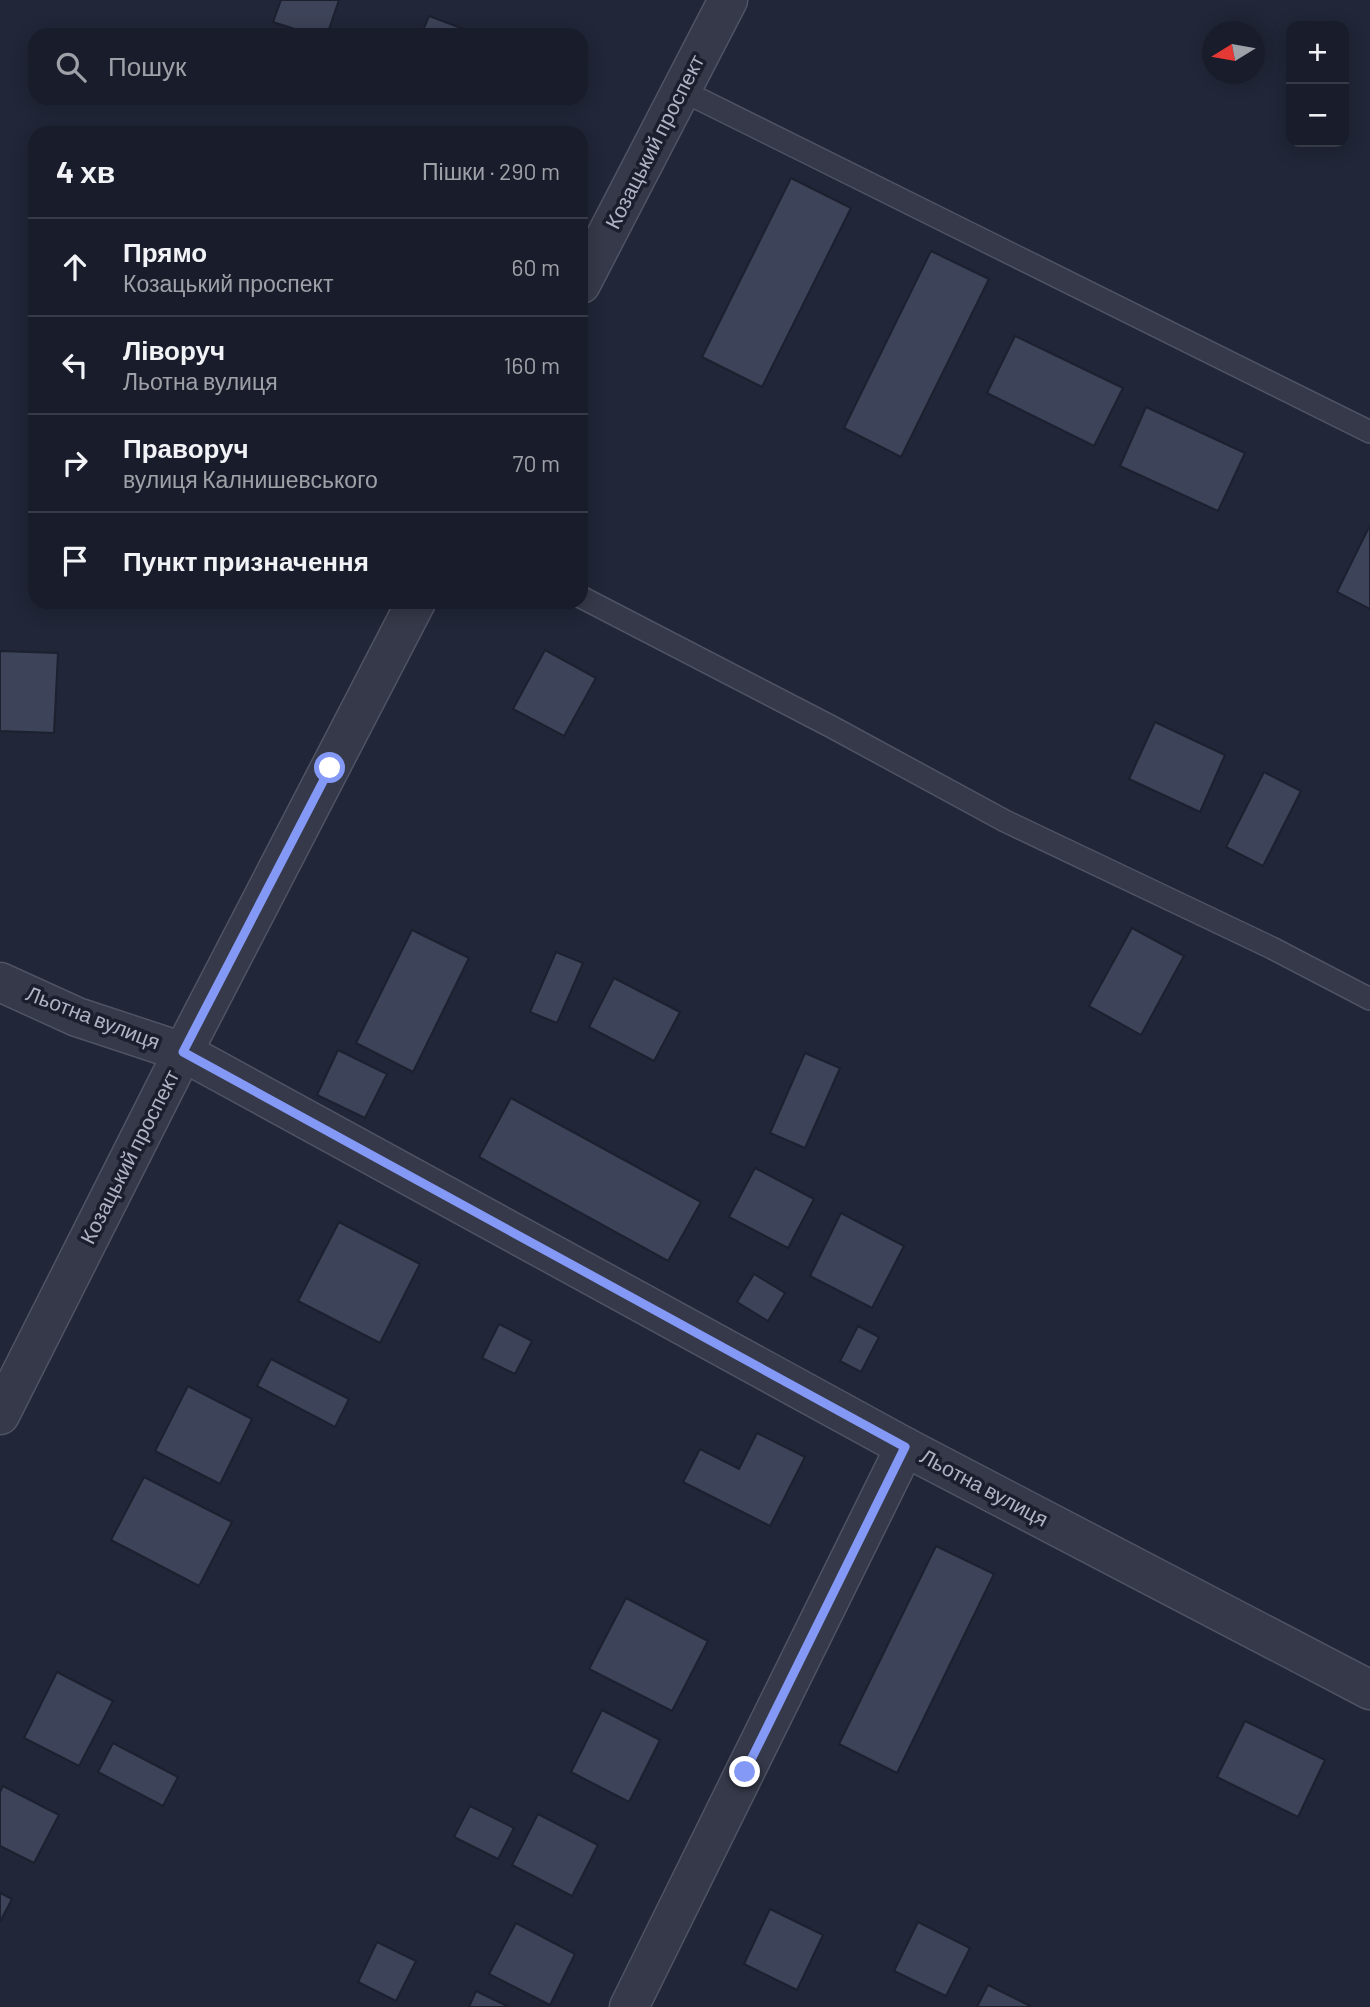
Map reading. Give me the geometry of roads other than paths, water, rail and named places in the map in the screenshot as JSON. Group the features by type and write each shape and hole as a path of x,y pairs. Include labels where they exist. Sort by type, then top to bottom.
{"street":[{"name":"Козацький проспект","path":"588,270 728,0"},
{"name":"Козацький проспект","path":"0,1415 183,1052 412,609"},
{"name":"Льотна вулиця","path":"0,982 77,1017 183,1052 905,1447 1370,1690"},
{"path":"639,2004 905,1447"}],"lane":[{"path":"681,90 1370,432"},
{"path":"588,601 832,727 1005,821 1272,948 1370,999"}]}
